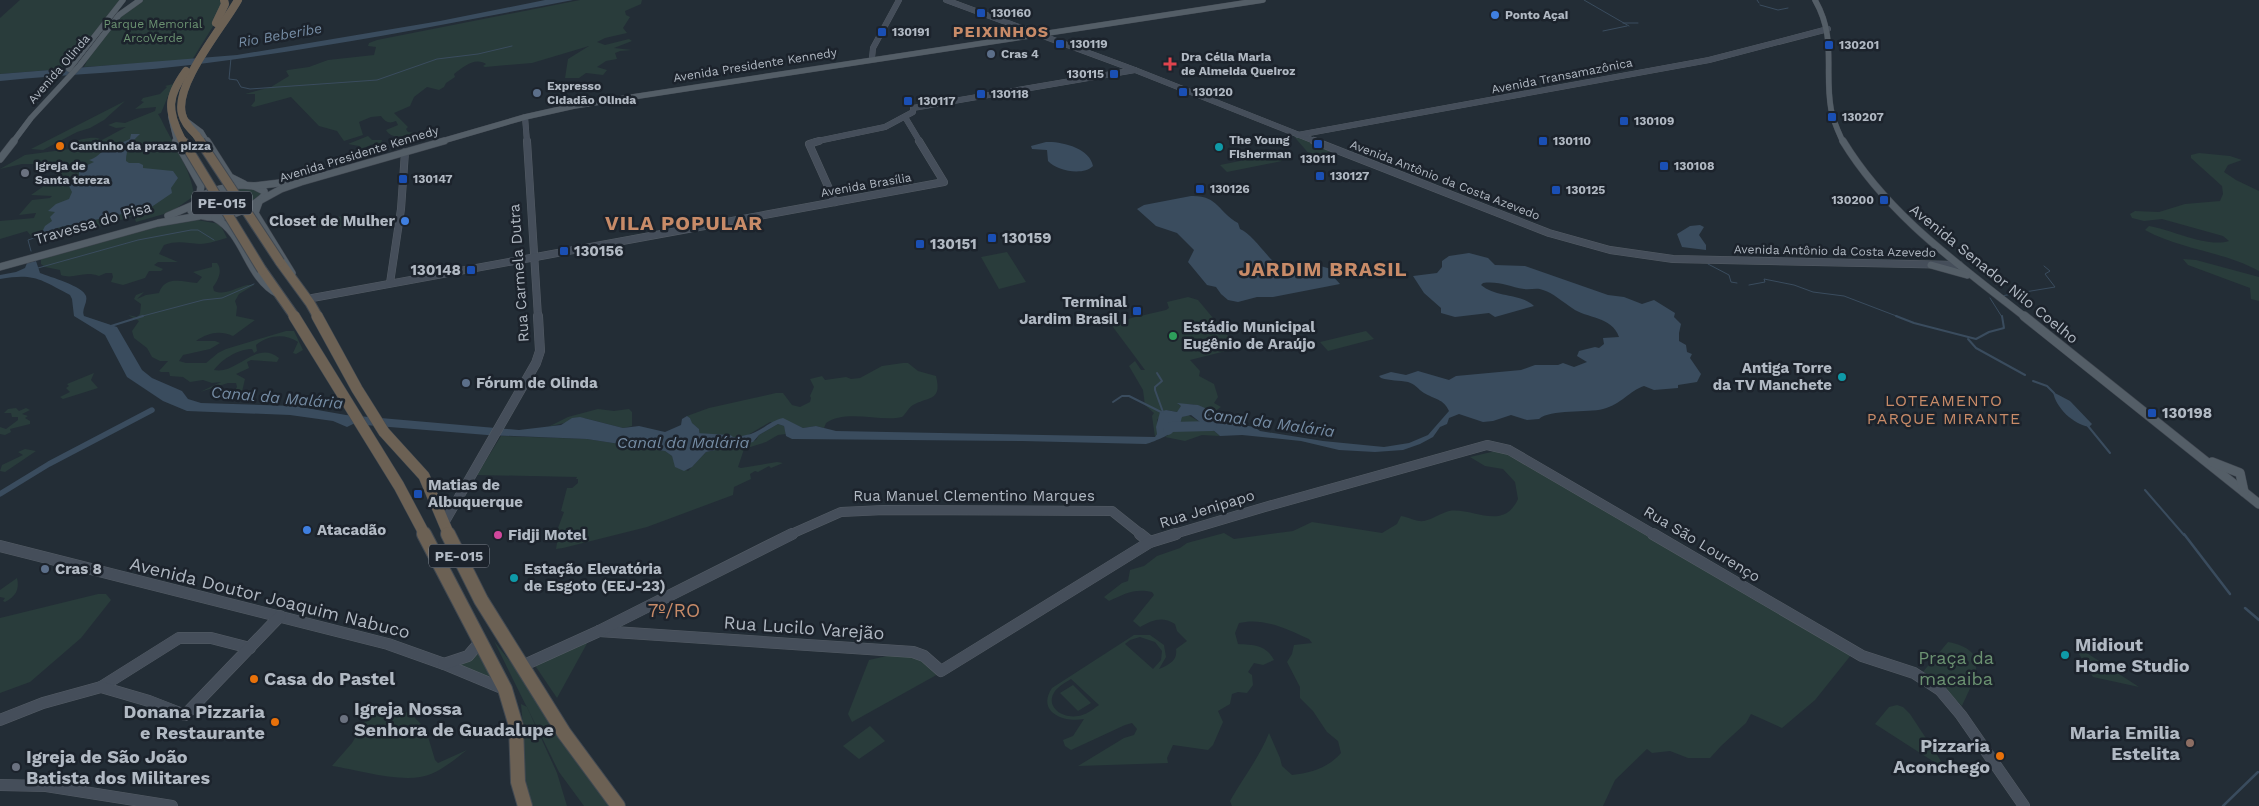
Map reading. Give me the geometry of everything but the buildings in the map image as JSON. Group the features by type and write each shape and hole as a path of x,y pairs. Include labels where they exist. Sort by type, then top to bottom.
{"highway":[{"path":"184,119 181,111 182,94 194,63 221,15 224,0"},
{"path":"171,117 174,91 238,0"},
{"name":"PE-015","path":"171,117 181,138 262,270 281,296 399,486 505,689 514,717 518,771 524,806"},
{"name":"PE-015","path":"184,119 307,299 372,415 384,432 424,476 481,600 564,733 618,806"}],"main road":[{"name":"Avenida Olinda","path":"0,159 43,103 66,77 72,66 123,0"},
{"name":"Avenida Olinda","path":"0,152 37,103 80,65 119,15 140,0"},
{"name":"Avenida Presidente Kennedy","path":"199,198 218,190 293,181 556,106 872,58 939,50 1249,0"},
{"name":"Avenida Presidente Kennedy","path":"1036,33 1263,0"},
{"name":"Avenida Senador Nilo Coelho","path":"1815,0 1821,9 1828,29 1831,107 1834,123 1840,136 1880,194 1905,221 1941,251 2204,459 2240,473 2244,492 2259,504"},
{"name":"Avenida Presidente Kennedy","path":"199,216 213,217 235,213 281,189 300,182 525,117 610,99 872,58"},
{"path":"171,117 170,125 174,136 192,172 202,186 199,198 191,206 192,213 199,216"},
{"path":"905,117 911,126"},
{"path":"184,119 201,132 230,177 264,191 265,195 255,213 291,270 294,280"},
{"name":"Travessa do Pisa","path":"0,261 32,256 157,220 191,206"},
{"path":"0,267 32,256 158,222 199,216"},
{"path":"213,217 227,224 258,277 269,289 281,296"},
{"path":"1931,265 1942,261 1941,251"},
{"path":"1931,265 1961,272 1984,285"},
{"name":"Avenida Doutor Joaquim Nabuco","path":"0,546 280,616"},
{"name":"Avenida Doutor Joaquim Nabuco","path":"444,664 505,689"}],"street":[{"path":"872,58 873,48 899,0"},
{"name":"Avenida Antônio da Costa Azevedo","path":"946,0 1135,70 1557,236 1615,251 1673,259 1959,265"},
{"name":"Avenida Transamazônica","path":"1298,135 1709,60 1828,29"},
{"path":"835,202 809,144 820,140 885,127 913,112 913,108 1135,70"},
{"name":"Rua Carmela Dutra","path":"444,522 533,369 540,351 525,117"},
{"name":"Avenida Brasília","path":"307,299 944,182 911,126"},
{"path":"390,283 401,209 406,152"},
{"name":"Rua Jenipapo","path":"941,671 1150,542 1265,507 1487,445 1510,450"},
{"name":"Rua São Lourenço","path":"1510,450 1862,656 1914,673 1934,685 1944,694 2024,806"},
{"name":"Rua Manuel Clementino Marques","path":"522,666 800,530 844,511 1112,511 1150,542"},
{"path":"100,687 149,701 185,715 280,616"},
{"name":"Avenida Doutor Joaquim Nabuco","path":"280,616 388,644 444,664"},
{"name":"Rua Lucilo Varejão","path":"599,630 913,652 924,656 941,671"},
{"path":"0,720 43,703 100,687 179,638 211,638 250,648"},
{"path":"444,664 468,656 480,642"},
{"path":"0,786 46,786 172,806"}],"green space":[{"path":"20,0 120,0 89,42 62,69 0,74 0,18"},
{"name":"Parque Memorial ArcoVerde","path":"141,0 225,0 220,15 192,60 84,67 91,53 121,14"},
{"path":"580,0 642,0 641,4 625,11 626,15 630,17 623,28 627,33 605,38 597,42 605,45 629,39 632,41 614,48 632,50 615,53 617,59 606,61 597,67 607,70 603,75 586,73 579,78 565,78 568,59 589,46 532,63 485,67 483,66 486,64 482,62 473,62 454,74 455,77 446,83 444,87 439,90 427,87 414,97 410,106 394,113 408,127 406,129 408,132 414,133 406,136 391,135 386,130 398,125 396,121 387,122 381,116 371,117 359,122 363,135 344,141 337,131 319,126 291,97 254,107 251,106 255,101 255,94 245,94 271,87 289,76 286,71 288,70 309,67 328,60 374,55 376,47 368,46 369,43 377,40"},
{"path":"173,84 161,113 158,114 186,167 194,196 171,212 136,222 134,216 81,232 32,237 27,231 0,239 0,221 34,218 36,213 19,215 32,200 50,198 52,196 31,195 51,181 68,162 48,169 53,164 22,164 0,169 25,155 70,149 73,145 71,142 83,139 95,138 102,140 126,127 116,128 108,125 116,122 125,123 155,111 156,107 135,109 144,102 141,101 143,98 160,94 167,87 165,86"},
{"path":"125,101 104,120 90,128 77,132 43,150 31,149"},
{"path":"1291,133 1334,151 1311,156"},
{"path":"368,136 372,140 382,140 381,144 385,148 376,148 373,144 362,149 359,146 348,144"},
{"path":"2199,153 2230,156 2242,160 2228,165 2224,172 2259,191 2259,271 2231,259 2159,237 2145,230 2149,226 2200,240 2220,243 2229,241 2223,236 2162,219 2144,221 2132,218 2130,214 2135,211 2159,212 2185,204 2220,201 2223,194 2222,186 2191,158 2191,155"},
{"path":"1274,154 1282,161 1227,172 1220,165"},
{"path":"234,188 252,188 261,193 260,197 239,209 223,214 207,213 200,210 199,206 202,202 215,194"},
{"path":"349,215 350,218 342,223 343,226 335,228 333,224 313,227 318,220"},
{"path":"192,219 220,224 227,238 203,244 178,242 164,245 159,254 178,262 158,262 154,265 163,269 161,271 149,271 145,278 123,285 111,282 112,273 99,276 88,274 66,276 61,275 60,270 45,267 41,264 41,259 162,223"},
{"path":"1007,252 1026,282 999,289 981,257"},
{"path":"2183,259 2196,260 2259,277 2259,301 2251,299 2250,288 2188,265"},
{"path":"212,263 217,263 220,269 218,279 213,287 214,291 225,292 254,285 239,294 235,301 237,307 236,316 255,320 233,336 218,333 200,338 196,341 215,341 220,343 210,349 183,355 179,361 206,363 226,349 286,331 294,331 303,350 296,354 293,353 298,342 288,337 277,336 266,339 256,345 257,351 254,353 252,349 247,349 226,359 214,370 231,368 254,355 262,353 271,353 279,358 277,362 251,360 247,362 249,368 236,374 245,379 241,396 236,398 232,395 237,387 236,383 228,383 200,392 221,382 212,383 203,380 190,382 183,377 170,376 169,372 159,371 168,361 160,361 152,357 147,348 134,338 132,331 139,321 128,315 137,317 140,314 141,304 134,299 136,295 144,292 137,299 159,293 166,284 175,281 197,283 202,277 193,272 212,267"},
{"name":"Estádio Municipal Eugênio de Araújo","path":"1188,297 1198,300 1238,348 1190,360 1200,371 1199,376 1214,384 1218,397 1214,403 1221,407 1212,413 1202,407 1178,404 1181,406 1181,409 1177,412 1166,410 1157,420 1157,434 1155,437 1152,416 1154,413 1145,405 1143,390 1129,366 1135,361 1141,370 1145,370 1110,323 1166,310 1169,308 1167,302"},
{"path":"1366,331 1374,339 1328,351 1320,342"},
{"path":"908,363 918,371 936,376 937,390 933,397 911,406 902,417 843,417 826,423 824,428 816,426 803,428 794,424 770,422 748,435 711,441 700,436 699,429 691,423 690,418 687,416 709,408 776,393 783,393 792,405 800,407 810,402 810,396 814,387 810,379 822,376 825,380 846,377 851,379 860,378 882,366"},
{"path":"94,373 91,380 98,388 63,399 60,397 70,392 66,388 69,386 67,384"},
{"path":"16,408 19,411 26,408 30,410 22,414 28,416 25,418 30,421 30,424 10,429 11,432 5,435 0,434 0,427 6,429 18,420 18,417 12,417 11,413 4,413 8,409"},
{"path":"598,409 614,411 629,409 632,412 632,426 623,428 584,418 548,427 568,417"},
{"path":"1188,415 1200,422 1198,427 1212,429 1220,436 1202,435 1185,441 1165,437 1181,424 1181,417"},
{"path":"778,424 784,426 786,434 778,435 766,442 744,449 738,467 777,462 783,463 771,468 769,466 750,474 751,479 734,487 733,495 647,527 563,548 556,549 558,537 555,536 564,512 561,511 567,488 572,488 578,483 577,477 477,475 501,436 587,439 665,451 672,456 675,464 688,471 706,452 756,440 759,435"},
{"path":"25,449 36,451 5,472 0,471 2,465 23,455 18,452"},
{"path":"1500,450 1517,457 1851,655 1815,700 1782,728 1751,714 1746,723 1710,758 1688,758 1670,751 1652,753 1647,749 1615,780 1603,806 1232,806 1230,801 1256,759 1269,733 1282,766 1292,775 1319,769 1341,753 1338,741 1327,732 1313,711 1300,698 1300,687 1287,662 1292,654 1294,645 1312,643 1309,639 1275,625 1257,622 1239,623 1235,633 1238,644 1264,649 1274,660 1263,665 1254,663 1248,672 1252,675 1253,685 1247,693 1238,692 1232,694 1230,704 1218,711 1223,722 1213,745 1208,750 1173,745 1167,758 1168,763 1078,766 1124,738 1134,735 1137,729 1132,723 1125,725 1071,750 1065,746 1063,740 1073,736 1084,719 1068,719 1054,714 1047,704 1052,688 1134,635 1150,635 1164,645 1166,657 1159,669 1174,660 1176,649 1187,641 1177,631 1175,624 1166,620 1149,622 1140,627 1133,621 1154,595 1152,592 1135,591 1109,601 1104,597 1122,583 1128,581 1130,570 1144,566 1157,556 1180,548 1187,543 1224,533 1234,539 1293,531 1312,522 1382,533 1397,524 1401,516 1421,521 1449,511 1496,516 1512,509 1518,499 1515,482 1503,469 1485,466 1470,457","holes":["1140,637 1155,642 1162,651 1161,660 1153,669 1125,644 1130,640","1071,679 1099,705 1078,716 1067,716 1057,711 1053,707 1052,697 1057,689"]},
{"path":"17,578 18,586 16,593 9,600 3,601 5,598 0,597 0,590"},
{"path":"98,594 106,594 111,600 81,638 30,682 0,693 0,618"},
{"path":"590,638 557,698 534,664"},
{"path":"494,641 529,686 614,806 584,806 559,772"},
{"name":"Praça da macaiba","path":"1948,642 1971,651 1975,658 1975,676 1962,706 1941,685 1922,673"},
{"path":"2073,644 2139,687 2093,677"},
{"path":"480,646 498,682 452,662"},
{"path":"913,650 940,673 852,722 848,714 869,660"},
{"path":"1073,685 1091,703 1078,711 1060,693"},
{"path":"521,704 527,707 557,773 567,806 531,806 523,775 524,737"},
{"path":"374,705 410,713 421,724 414,729 418,734 426,730 435,760 438,763 467,750 441,769 421,777 382,776 332,766 352,743"},
{"path":"1897,705 1903,707 1910,714 1945,767 1942,767 1875,724 1889,707"},
{"path":"870,726 885,741 859,759 843,746"}],"water":[{"name":"Rio Beberibe","path":"545,0 573,0 253,57 156,69 0,81 0,74 237,55 440,21"},
{"path":"131,134 140,134 130,146 126,161 129,163 139,163 143,165 143,168 173,171 178,178 171,188 172,193 150,208 57,228 40,236 45,226 52,221 50,217 55,212 48,211 56,204 69,199 72,192 69,186 79,178 79,169 94,162 89,160 103,151 130,139"},
{"path":"1046,142 1067,144 1081,150 1091,160 1093,166 1083,171 1070,171 1057,167 1048,161 1047,150 1032,149 1031,146"},
{"path":"1200,196 1212,201 1238,223 1240,229 1251,237 1285,272 1292,274 1317,265 1331,269 1331,274 1340,284 1273,297 1257,297 1238,302 1228,300 1216,287 1207,285 1188,262 1194,250 1177,233 1156,226 1137,209 1144,205"},
{"path":"1700,225 1704,227 1699,235 1706,245 1706,250 1682,247 1677,234 1690,226"},
{"path":"1469,253 1488,258 1495,265 1525,266 1608,295 1624,297 1642,304 1654,300 1675,313 1674,317 1681,324 1679,341 1686,345 1687,352 1692,354 1690,358 1701,374 1697,382 1678,385 1678,388 1654,390 1644,386 1610,407 1596,410 1560,412 1539,419 1527,420 1511,415 1483,422 1459,414 1449,418 1447,424 1440,427 1433,437 1403,450 1375,452 1339,450 1301,441 1242,435 1220,436 1212,429 1197,428 1200,422 1191,415 1182,417 1178,428 1170,434 1146,444 792,439 786,436 784,426 778,424 759,435 753,442 706,452 692,467 684,471 675,467 672,456 665,451 587,439 487,435 353,424 347,427 333,421 290,415 187,411 163,401 127,377 105,335 74,316 70,295 44,281 29,277 0,279 0,275 16,272 25,268 27,263 36,261 40,273 73,285 84,292 86,299 83,311 84,316 117,327 142,370 152,378 182,391 188,399 201,403 295,406 346,415 519,430 561,425 572,418 580,417 623,428 639,426 665,432 681,425 682,419 687,416 699,429 700,437 711,441 751,434 783,418 803,428 816,426 836,431 1155,437 1160,412 1166,410 1177,412 1181,406 1177,403 1198,405 1205,408 1210,416 1220,421 1254,427 1260,431 1323,441 1384,447 1409,443 1428,435 1449,411 1442,402 1424,393 1415,385 1405,381 1384,379 1379,376 1391,372 1406,375 1418,371 1449,380 1456,376 1521,370 1535,365 1558,365 1563,363 1574,367 1587,362 1577,356 1579,351 1595,347 1599,348 1604,344 1603,338 1619,337 1616,330 1605,321 1578,312 1547,291 1524,289 1499,283 1483,283 1481,285 1494,292 1522,299 1534,306 1495,317 1489,313 1455,317 1441,313 1441,308 1424,293 1413,276 1437,273 1442,267 1442,261 1449,256"},
{"path":"2053,392 2070,401 2092,424 2089,427 2071,419 2061,409"}],"waterway":[{"path":"1584,0 1624,23"},
{"path":"1760,5 1778,10 1788,8"},
{"path":"1624,23 1638,23"},
{"path":"1624,23 1629,26"},
{"path":"1603,31 1627,26"},
{"path":"231,58 229,79 237,80 241,87 250,89 377,80 437,59 478,54 512,46"},
{"path":"38,268 138,240 191,230 198,230 214,240"},
{"path":"31,251 28,240 40,236"},
{"path":"1708,264 1729,275 1731,282 1737,283"},
{"path":"2001,296 2055,287 2045,274 2050,271 2044,266"},
{"path":"1749,285 1765,282 1764,279 1794,285 1813,292 1844,296 1899,317"},
{"path":"139,317 203,300 222,298 254,284"},
{"path":"1990,298 2002,317"},
{"path":"111,326 143,316"},
{"path":"1896,316 1914,323 1976,339 1989,332 2004,328 2002,316"},
{"path":"1968,339 1976,348 2025,375"},
{"path":"1157,373 1162,381 1155,387 1155,390 1163,412"},
{"path":"2033,381 2047,386 2054,393"},
{"path":"1113,402 1122,396 1129,396 1161,412"},
{"path":"0,494 49,464 152,410"},
{"name":"Canal da Malária","path":"1168,430 1171,427 1212,426"},
{"path":"2088,426 2110,453"},
{"name":"Canal da Malária","path":"696,438 729,440"},
{"path":"2145,490 2184,535"},
{"path":"2184,534 2230,594"},
{"path":"2245,608 2259,620"},
{"path":"2223,806 2258,772"}],"place":[{"name":"130160","path":"981,13"},
{"name":"Ponto Açai","path":"1495,15"},
{"name":"130191","path":"882,32"},
{"name":"130119","path":"1060,44"},
{"name":"130201","path":"1829,45"},
{"name":"Cras 4","path":"991,54"},
{"name":"Dra Célia Maria de Almeida Queiroz","path":"1170,64"},
{"name":"130115","path":"1114,74"},
{"name":"130120","path":"1183,92"},
{"name":"Expresso Cidadão Olinda","path":"537,93"},
{"name":"130118","path":"981,94"},
{"name":"130117","path":"908,101"},
{"name":"130207","path":"1832,117"},
{"name":"130109","path":"1624,121"},
{"name":"130110","path":"1543,141"},
{"name":"130111","path":"1318,144"},
{"name":"Cantinho da praza pizza","path":"60,146"},
{"name":"The Young Fisherman","path":"1219,147"},
{"name":"130108","path":"1664,166"},
{"name":"Igreja de Santa tereza","path":"25,173"},
{"name":"130127","path":"1320,176"},
{"name":"130147","path":"403,179"},
{"name":"130126","path":"1200,189"},
{"name":"130125","path":"1556,190"},
{"name":"130200","path":"1884,200"},
{"name":"Closet de Mulher","path":"405,221"},
{"name":"130159","path":"992,238"},
{"name":"130151","path":"920,244"},
{"name":"130156","path":"564,251"},
{"name":"130148","path":"471,270"},
{"name":"Terminal Jardim Brasil I","path":"1137,311"},
{"name":"Estádio Municipal Eugênio de Araújo","path":"1173,336"},
{"name":"Antiga Torre da TV Manchete","path":"1842,377"},
{"name":"Fórum de Olinda","path":"466,383"},
{"name":"130198","path":"2152,413"},
{"name":"Matias de Albuquerque","path":"418,494"},
{"name":"Atacadão","path":"307,530"},
{"name":"Fidji Motel","path":"498,535"},
{"name":"Cras 8","path":"45,569"},
{"name":"Estação Elevatória de Esgoto (EEJ-23)","path":"514,578"},
{"name":"Midiout Home Studio","path":"2065,655"},
{"name":"Casa do Pastel","path":"254,679"},
{"name":"Igreja Nossa Senhora de Guadalupe","path":"344,719"},
{"name":"Donana Pizzaria e Restaurante","path":"275,722"},
{"name":"Maria Emilia Estelita","path":"2190,743"},
{"name":"Pizzaria Aconchego","path":"2000,756"},
{"name":"Igreja de São João Batista dos Militares","path":"16,767"}],"district":[{"name":"PEIXINHOS","path":"1001,31"},
{"name":"VILA POPULAR","path":"684,223"},
{"name":"JARDIM BRASIL","path":"1323,269"},
{"name":"LOTEAMENTO PARQUE MIRANTE","path":"1944,409"},
{"name":"7º/RO","path":"674,610"}]}
